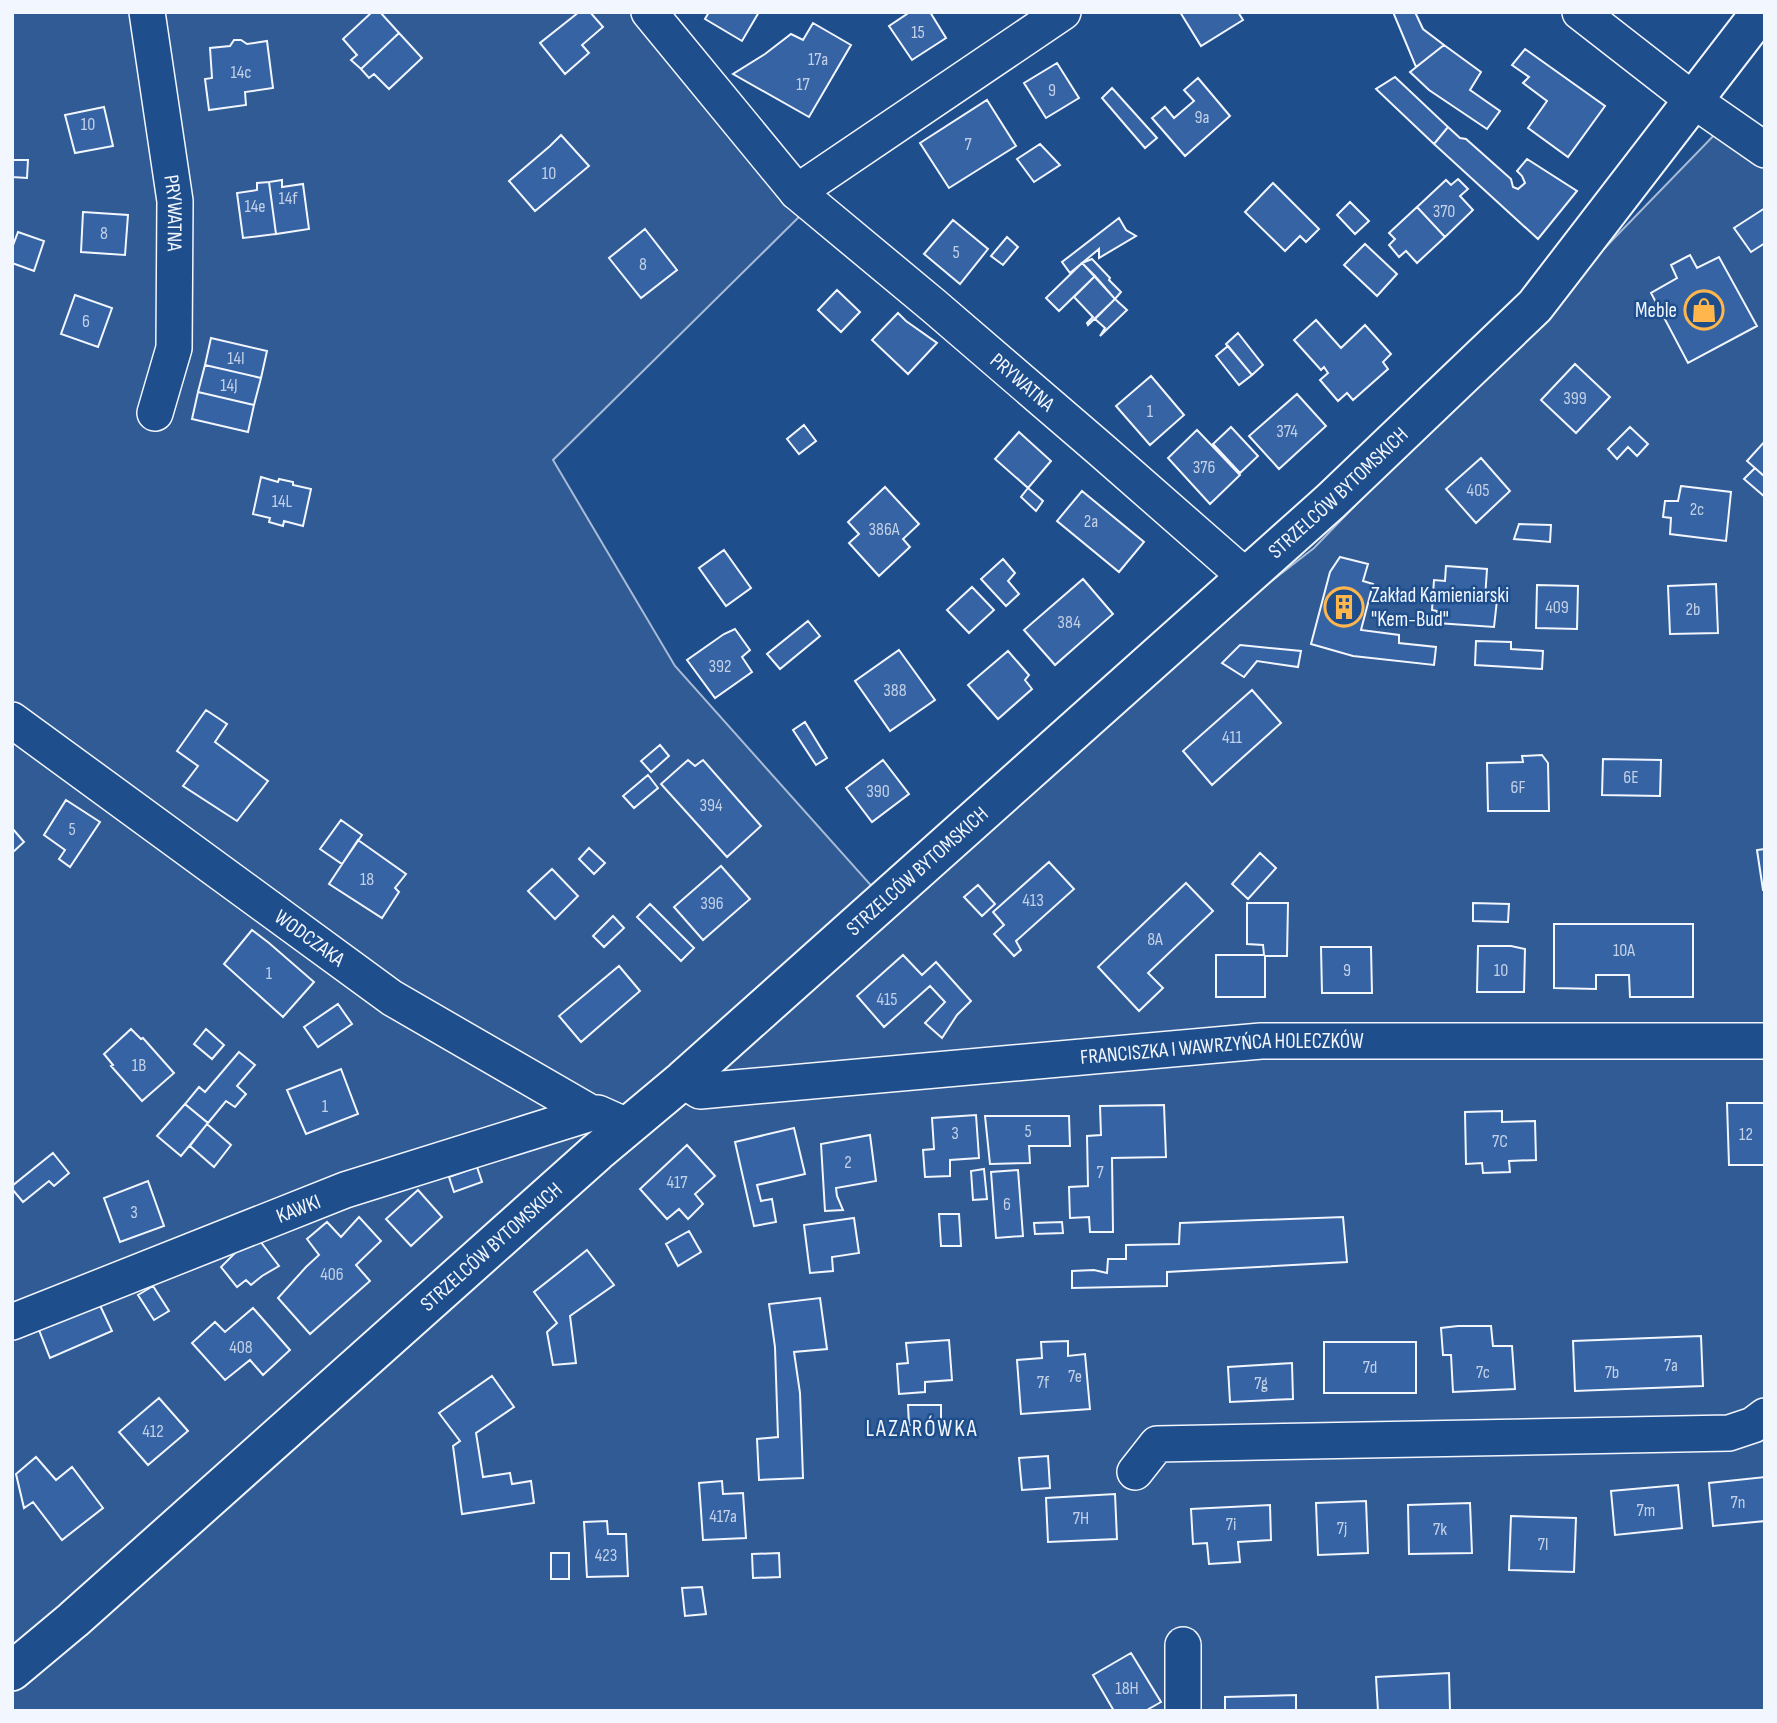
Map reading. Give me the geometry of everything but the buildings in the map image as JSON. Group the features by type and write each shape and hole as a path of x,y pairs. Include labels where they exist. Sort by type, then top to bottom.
{"highway":[{"name":"STRZELCÓW BYTOMSKICH","path":"12,1671 74,1620 627,1126 683,1080 1331,501 1535,306 1761,12"}],"street":[{"name":"PRYWATNA","path":"147,12 175,201 174,348 155,413"},
{"name":"PRYWATNA","path":"649,12 797,192 1099,447 1245,576"},
{"path":"797,192 1063,12"},
{"path":"1580,12 1693,100 1765,150"},
{"name":"WODCZAKA","path":"12,720 392,998 591,1113 598,1113 627,1126"},
{"name":"FRANCISZKA I WAWRZYŃCA HOLECZKÓW","path":"683,1080 700,1091 1261,1041 1765,1041"},
{"name":"KAWKI","path":"12,1322 345,1190 591,1113"},
{"path":"1135,1472 1157,1444 1729,1433 1752,1425 1765,1416"},
{"path":"1182,1645 1183,1711"}],"shaded area":[{"path":"12,12 643,12 805,211 553,460 675,666 875,890 1314,548 1721,128 1765,155 1765,1711 12,1711"}],"place":[{"name":"Meble","path":"1704,310"},
{"name":"Zakład Kamieniarski \"Kem-Bud\"","path":"1344,607"}],"district":[{"name":"LAZARÓWKA","path":"922,1429"}]}
